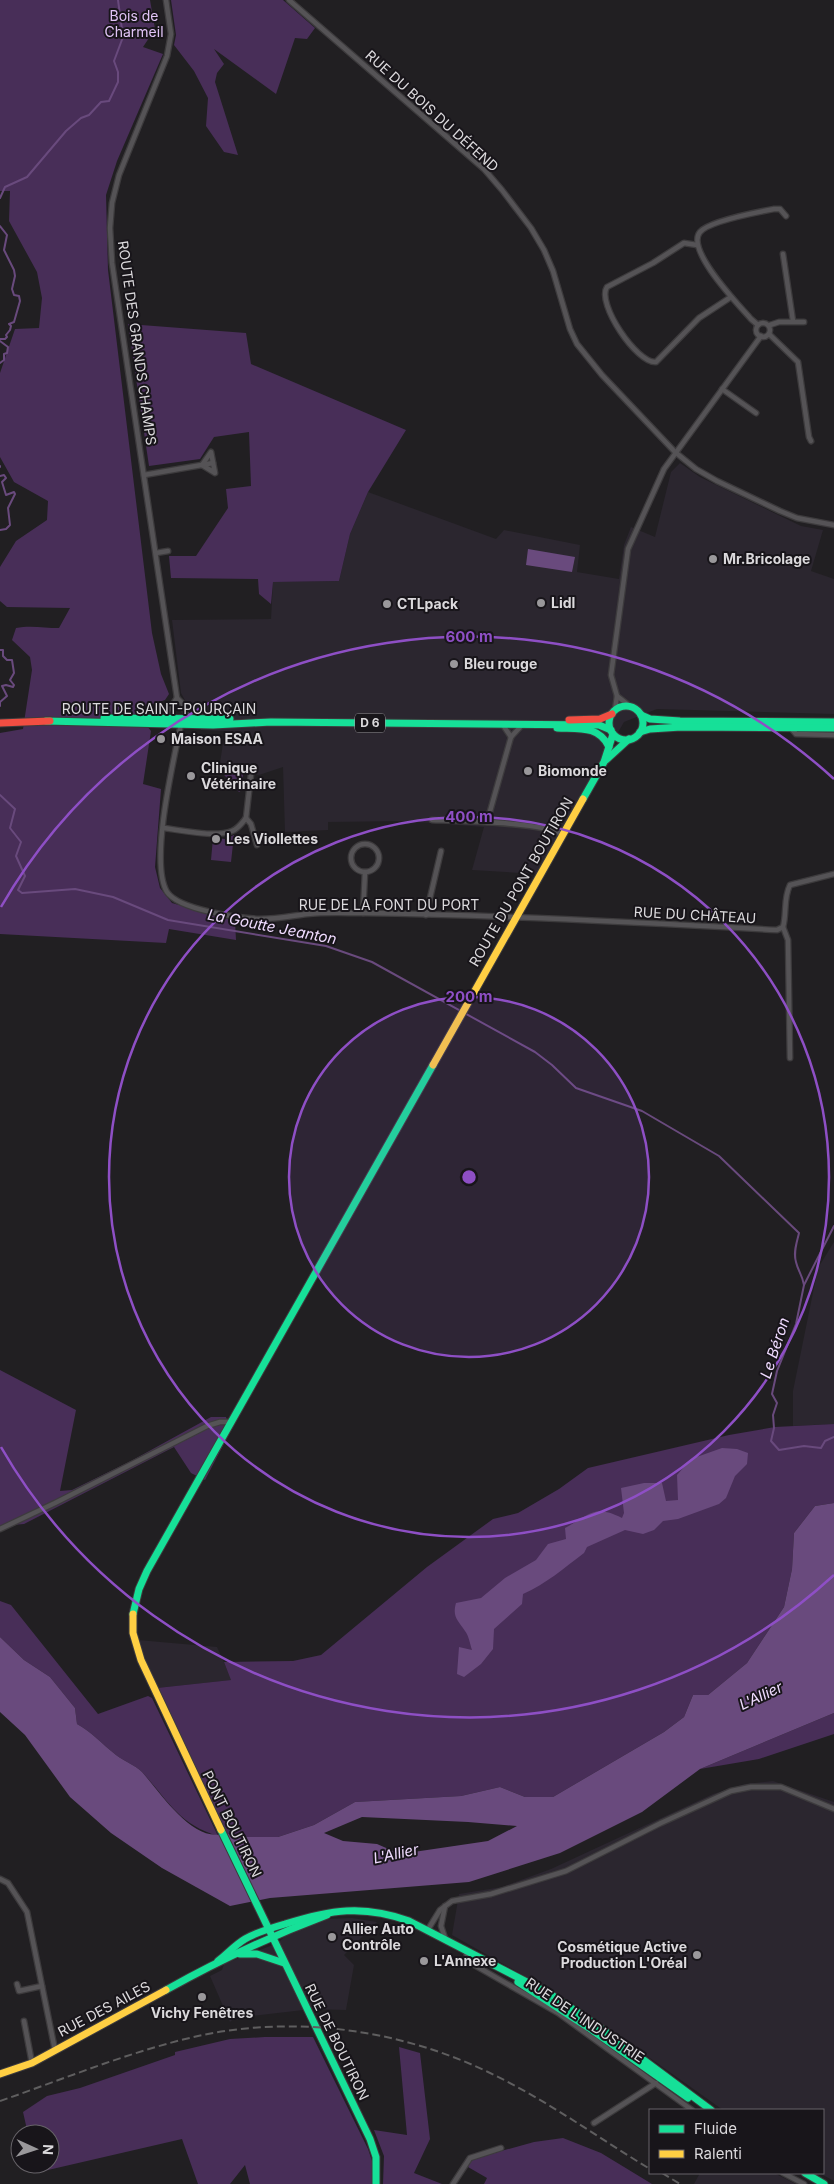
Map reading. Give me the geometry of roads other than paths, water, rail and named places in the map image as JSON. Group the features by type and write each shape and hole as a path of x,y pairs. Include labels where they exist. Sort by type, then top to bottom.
{"main road":[{"path":"834,722 790,725 650,728 629,739 621,738 612,732 609,722 613,712 622,706 631,707 650,719 790,725 834,728"},
{"name":"ROUTE DE SAINT-POURÇAIN","path":"468,724 600,719 613,712"},
{"path":"640,732 642,724 641,715"},
{"name":"ROUTE DE SAINT-POURÇAIN","path":"0,723 119,718 181,724 272,722 536,726 599,725 612,732"},
{"name":"ROUTE DE SAINT-POURÇAIN","path":"165,721 187,718 272,722"},
{"path":"536,726 598,730 604,734 610,747"},
{"name":"ROUTE DU PONT BOUTIRON","path":"230,1422 604,762 610,747 612,732"},
{"name":"ROUTE DU PONT BOUTIRON","path":"604,762 629,739"},
{"name":"PONT BOUTIRON","path":"230,1422 147,1571 134,1600 131,1626 135,1647 180,1746 262,1914"},
{"name":"RUE DE L'INDUSTRIE","path":"267,1928 316,1913 370,1909 388,1913 550,1994 592,2022 710,2109"},
{"name":"RUE DE L'INDUSTRIE","path":"271,1936 347,1910"},
{"name":"RUE DE BOUTIRON","path":"262,1914 284,1964 370,2139 376,2157 376,2184"},
{"name":"RUE DES AILES","path":"218,1962 244,1940 267,1928"},
{"name":"RUE DES AILES","path":"0,2074 32,2063 218,1962 271,1936"},
{"path":"232,1955 250,1953 262,1955 284,1964"},
{"name":"RUE DE L'INDUSTRIE","path":"501,1970 589,2028 705,2109"},
{"path":"807,2174 824,2184"}],"street":[{"name":"ROUTE DES GRANDS CHAMPS","path":"166,0 171,34 167,56 119,176 112,203 110,228 112,264 177,698 183,704 187,718"},
{"name":"RUE DU BOIS DU DÉFEND","path":"289,0 454,142 484,169 502,190 531,228 544,250 553,271 570,329 577,344 602,375 675,452 696,468 718,481 780,511 797,518 834,525"},
{"path":"758,325 731,297 708,268 697,245 699,233 704,229 727,220 774,209 780,209 786,216"},
{"path":"697,245 684,243 653,263 607,287 604,295 606,304 624,336 646,360 656,362 699,318 731,297"},
{"path":"782,254 793,321"},
{"path":"761,336 756,331 758,325 764,322 770,326"},
{"path":"770,326 779,322 804,322"},
{"path":"769,334 770,326"},
{"path":"613,712 617,696 611,676 628,549 664,469 675,452 761,336 769,334"},
{"path":"769,334 798,362 811,441"},
{"path":"722,388 756,414"},
{"path":"211,452 215,473 202,465 211,452"},
{"path":"144,475 213,463"},
{"path":"156,553 168,551"},
{"path":"617,696 631,707"},
{"path":"165,721 168,711 177,698"},
{"path":"181,724 187,718"},
{"name":"RUE DE LA FONT DU PORT","path":"181,724 165,801 161,860 164,882 168,892 179,902 234,916 260,919 308,914 362,913 516,918"},
{"path":"504,725 511,737"},
{"path":"488,822 511,737 522,725"},
{"path":"790,725 796,734 834,735"},
{"path":"163,828 219,834 233,831 246,818 251,774"},
{"path":"246,818 257,845"},
{"path":"432,820 533,826 557,830 563,835"},
{"path":"364,844 370,845 379,854 376,867 365,872 356,868 352,863 351,856 354,850 364,844"},
{"path":"426,915 441,851"},
{"path":"362,913 365,872"},
{"path":"790,1058 788,940 783,927 786,920 784,896 790,886 834,874"},
{"name":"RUE DU CHÂTEAU","path":"516,918 777,930 783,927"},
{"path":"0,1529 64,1499 207,1426 230,1422"},
{"path":"427,1931 440,1910 452,1901 492,1894 566,1871 661,1823 732,1791 751,1787 781,1787 834,1809"},
{"path":"0,1879 8,1883 27,1912 55,2050"},
{"path":"445,1906 440,1926 446,1941"},
{"name":"RUE DE L'INDUSTRIE","path":"466,1952 469,1962 558,2013 691,2109"},
{"path":"17,1984 19,1991 42,1986"},
{"path":"24,2021 32,2063"},
{"path":"594,2123 656,2083"},
{"path":"454,2184 470,2158 501,2148"},
{"path":"785,2174 804,2184"}],"water":[{"path":"528,549 575,557 572,572 526,565"},
{"path":"722,1448 737,1449 748,1453 747,1464 735,1476 726,1498 719,1504 678,1519 663,1521 654,1530 643,1534 625,1530 587,1547 584,1553 555,1575 523,1594 522,1604 494,1629 493,1649 481,1664 464,1677 457,1674 459,1647 472,1650 468,1635 455,1615 456,1603 481,1598 505,1578 536,1560 548,1544 566,1539 565,1528 587,1515 599,1511 622,1518 624,1513 621,1488 644,1483 662,1483 666,1501 678,1500 677,1475 691,1459"},
{"name":"L'Allier","path":"834,1503 834,1713 700,1769 642,1812 560,1853 469,1882 270,1898 230,1906 162,1868 111,1833 70,1797 25,1735 0,1712 0,1637 24,1660 50,1677 75,1708 77,1724 92,1734 116,1755 142,1772 168,1803 190,1824 201,1831 213,1835 225,1833 239,1837 278,1837 314,1825 355,1802 461,1796 500,1787 525,1797 553,1797 664,1732 684,1717 693,1695 708,1695 747,1663 784,1607 792,1569 794,1533 815,1506","holes":["362,1817 517,1826 488,1841 400,1854 377,1844 343,1841 324,1833"]}],"waterway":[{"name":"La Goutte Jeanton","path":"0,198 5,187 27,177 66,131 81,118 89,115 101,102 109,101 118,82 118,72 114,61 123,37 118,0"},
{"name":"La Goutte Jeanton","path":"0,226 7,235 4,250 14,270 15,276 12,289 14,295 19,296 20,301 14,322 9,324 11,326 6,335 7,337 0,339"},
{"name":"La Goutte Jeanton","path":"0,341 8,347 7,353 4,354 4,360 0,363"},
{"name":"La Goutte Jeanton","path":"0,476 4,475 6,478 2,482 6,495 14,492 15,494 8,508 10,525 6,529 0,530"},
{"name":"La Goutte Jeanton","path":"0,650 3,650 3,656 7,660 12,660 14,673 10,680 14,685 13,687 2,686 7,696 0,702 0,706"},
{"name":"La Goutte Jeanton","path":"0,795 15,809 10,828 21,842 16,856 25,876 18,890 22,893 75,889 113,897 168,920 326,946 372,962 535,1052 576,1088 642,1111 719,1156 799,1233 795,1258 804,1285"},
{"name":"Le Béron","path":"834,1226 804,1285 796,1324 777,1371 772,1394 777,1403 773,1415 774,1428 771,1441 779,1450 804,1446 821,1448 825,1441 834,1437"}],"railway":[{"path":"0,2101 123,2057 198,2036 272,2027 346,2030 418,2045 454,2057 488,2072 550,2106 649,2168"},
{"path":"664,2174 680,2184"}],"place":[{"name":"Mr.Bricolage","path":"713,559"},
{"name":"Lidl","path":"541,603"},
{"name":"CTLpack","path":"387,604"},
{"name":"Bleu rouge","path":"454,664"},
{"name":"Maison ESAA","path":"161,739"},
{"name":"Biomonde","path":"528,771"},
{"name":"Clinique Vétérinaire","path":"191,776"},
{"name":"Les Viollettes","path":"216,839"},
{"name":"Allier Auto Contrôle","path":"332,1937"},
{"name":"Cosmétique Active Production L'Oréal","path":"697,1955"},
{"name":"L'Annexe","path":"424,1961"},
{"name":"Vichy Fenêtres","path":"202,1997"}],"park label":[{"name":"Bois de Charmeil","path":"134,24"}]}
